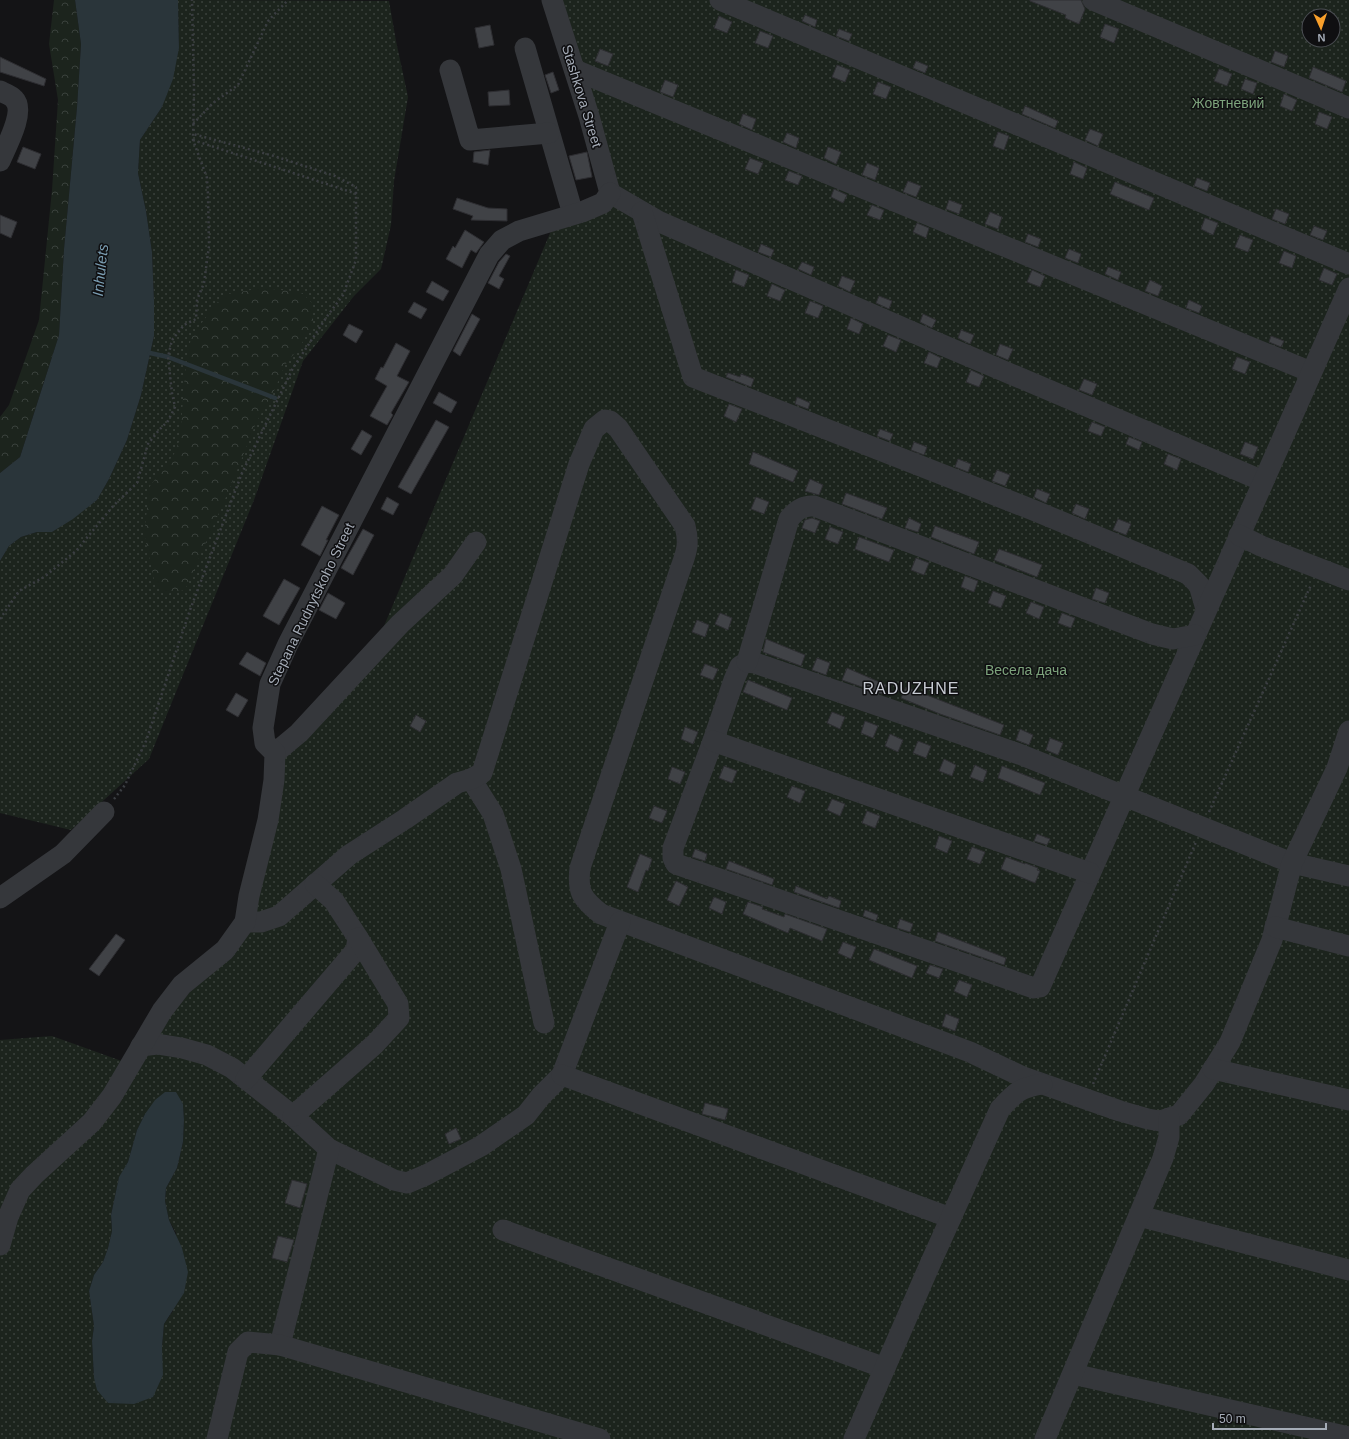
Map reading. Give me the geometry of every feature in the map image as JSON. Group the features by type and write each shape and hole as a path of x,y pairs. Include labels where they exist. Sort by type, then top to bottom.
{"street":[{"name":"Stashkova Street","path":"552,0 575,70 610,193"},
{"path":"720,0 1076,151 1349,264"},
{"path":"1094,0 1349,108"},
{"path":"525,48 572,214"},
{"path":"450,70 470,140 549,133"},
{"path":"575,70 1312,372"},
{"path":"0,91 14,99 18,107 18,115 0,161"},
{"path":"610,193 660,222 919,335 1263,481"},
{"name":"Stepana Rudnytskoho Street","path":"275,753 265,743 263,728 270,684 288,644 489,255 502,240 519,231 603,203 610,193"},
{"path":"642,212 693,377 1033,510 1188,574 1199,585 1206,609"},
{"path":"1349,288 1123,796 1040,987 1034,988 676,864 673,858 673,848 740,666 747,662 1019,754 1123,796 1292,862 1349,876"},
{"path":"245,922 261,922 278,916 349,855 457,783 471,779 482,773 579,464 594,429 605,420 610,421 618,428 676,513 684,526 688,538 687,550 580,868 578,882 582,895 590,905 601,914 620,922 970,1052 1023,1077 1120,1111 1160,1121 1179,1115 1204,1084 1230,1042 1272,940 1292,862 1337,768 1349,731"},
{"path":"747,662 789,519 796,510 810,505 1152,634 1173,639 1195,635"},
{"path":"1239,535 1261,546 1349,580"},
{"path":"0,1245 8,1217 20,1190 34,1175 92,1122 112,1096 162,1011 182,985 225,950 245,922 249,896 268,820 274,780 275,753 299,734 400,624 453,575 476,542"},
{"path":"713,741 1090,873"},
{"path":"471,779 493,814 511,869 544,1023"},
{"path":"0,898 63,854 104,812"},
{"path":"293,1116 376,1044 399,1018 398,1004 358,938 334,901 315,884"},
{"path":"141,1046 157,1044 182,1048 207,1055 232,1068 293,1116 329,1149 394,1180 406,1183 426,1175 488,1142 526,1115 541,1096 562,1075 620,922"},
{"path":"1275,927 1349,946"},
{"path":"246,1079 350,958 356,950 358,938"},
{"path":"1213,1069 1349,1100"},
{"path":"562,1075 951,1218"},
{"path":"854,1439 1000,1109 1016,1092 1026,1087 1042,1084"},
{"path":"1045,1439 1163,1158 1169,1137 1169,1118"},
{"path":"280,1345 329,1149"},
{"path":"1139,1216 1349,1270"},
{"path":"503,1230 885,1368"},
{"path":"217,1439 238,1352 248,1342 280,1345 600,1439"},
{"path":"1073,1374 1349,1437"}],"path":[{"path":"0,619 19,591 44,577 76,551 114,505 137,484 148,444 168,421 175,407 168,356 172,340 184,325 196,319 197,300 204,284 209,246 207,178 193,140 194,91 192,0"},
{"path":"193,125 212,103 238,85 268,21 288,0"},
{"path":"104,812 125,785 146,741 190,610 242,473 293,368 343,295 356,260 356,187 335,176 274,156 193,134"},
{"path":"193,140 357,194"}],"green space":[{"path":"54,0 75,0 81,44 77,107 64,249 59,335 20,457 0,473 0,417 9,405 39,320 52,190 58,100 49,44"},
{"path":"178,0 389,1 408,97 394,181 391,225 381,269 354,296 303,361 254,500 149,759 71,830 0,813 0,561 9,546 21,537 37,532 52,532 97,500 109,479 127,440 141,395 154,336 152,252 146,211 138,173 140,140 162,107 179,48"},
{"path":"552,0 1349,0 1349,1439 0,1439 0,1040 52,1036 130,1064 238,934 275,753 373,652 556,219 603,203","holes":["183,1104 183,1142 177,1168 166,1188 165,1201 169,1220 176,1233 173,1311 164,1324 162,1347 94,1378 92,1341 94,1326 89,1291 94,1275 103,1262 108,1248 112,1231 111,1215 119,1178 128,1162 137,1130 145,1114"]},
{"path":"262,288 301,292 313,304 313,323 301,345 285,365 275,389 256,423 230,488 185,590 166,594 155,584 144,533 150,486 174,454 180,439 185,373 191,337 223,295"}],"water":[{"name":"Inhulets","path":"75,0 178,0 179,48 173,79 162,107 140,140 138,173 146,211 152,252 154,336 141,395 127,440 109,479 97,500 73,519 52,532 37,532 21,537 9,546 0,561 0,473 20,457 59,335 64,249 77,107 81,44"},
{"path":"165,1092 176,1092 183,1104 183,1142 177,1168 166,1188 165,1201 169,1220 182,1248 188,1272 184,1293 164,1324 162,1347 163,1375 153,1397 134,1404 108,1403 97,1390 94,1378 92,1341 94,1326 89,1291 94,1275 103,1262 108,1248 112,1231 111,1215 119,1177 128,1162 137,1130 145,1114 155,1100"}],"building":[{"path":"1030,0 1081,0 1085,9 1079,24 1065,18 1066,15"},
{"path":"805,15 817,20 815,27 802,21"},
{"path":"719,16 732,22 727,33 714,28"},
{"path":"1105,24 1119,29 1114,43 1100,37"},
{"path":"490,25 494,45 479,48 475,28"},
{"path":"839,29 852,34 849,41 836,36"},
{"path":"760,31 773,36 768,48 755,43"},
{"path":"600,49 613,54 608,66 595,61"},
{"path":"1275,51 1288,56 1284,67 1271,62"},
{"path":"0,57 46,79 44,86 0,72"},
{"path":"916,61 928,66 925,73 913,68"},
{"path":"837,65 850,70 845,82 832,77"},
{"path":"1313,67 1346,81 1342,92 1309,78"},
{"path":"1219,69 1232,74 1227,86 1214,81"},
{"path":"553,72 559,90 551,93 545,75"},
{"path":"1245,79 1257,83 1253,94 1241,89"},
{"path":"665,80 678,85 673,97 660,92"},
{"path":"878,82 891,87 886,99 873,94"},
{"path":"509,90 510,105 489,106 488,92"},
{"path":"1284,94 1297,100 1292,111 1280,106"},
{"path":"1025,106 1058,121 1055,128 1022,114"},
{"path":"1319,112 1332,117 1327,129 1315,124"},
{"path":"743,114 756,119 752,130 739,124"},
{"path":"1090,129 1103,134 1098,146 1085,140"},
{"path":"998,132 1009,136 1004,150 993,146"},
{"path":"787,133 799,138 796,148 783,142"},
{"path":"23,147 41,154 35,169 17,162"},
{"path":"828,147 841,152 836,164 824,158"},
{"path":"490,150 488,165 473,162 474,152"},
{"path":"587,152 592,177 576,180 569,156"},
{"path":"750,158 763,163 758,174 745,169"},
{"path":"1074,162 1087,168 1083,179 1070,174"},
{"path":"867,163 879,168 875,180 862,175"},
{"path":"789,171 802,176 798,185 785,180"},
{"path":"1197,178 1210,183 1207,191 1194,186"},
{"path":"908,181 921,186 916,197 903,192"},
{"path":"1115,182 1154,198 1149,210 1110,194"},
{"path":"834,189 847,195 843,203 831,197"},
{"path":"457,198 488,208 507,209 507,221 471,220 473,216 453,209"},
{"path":"949,200 962,205 959,214 946,209"},
{"path":"872,205 884,210 880,220 867,215"},
{"path":"1276,209 1289,214 1285,224 1272,219"},
{"path":"990,212 1002,217 998,229 985,224"},
{"path":"0,215 17,222 11,238 0,233"},
{"path":"1205,218 1218,223 1213,235 1201,229"},
{"path":"917,223 929,228 926,238 913,232"},
{"path":"1314,226 1327,231 1323,240 1310,235"},
{"path":"465,230 484,242 476,253 471,250 462,268 446,259 453,246 455,248"},
{"path":"1028,234 1041,239 1038,247 1025,242"},
{"path":"1240,235 1253,240 1248,252 1235,247"},
{"path":"761,244 774,250 771,257 758,252"},
{"path":"1069,249 1081,254 1078,263 1065,258"},
{"path":"1284,251 1296,256 1292,268 1279,263"},
{"path":"506,254 510,256 499,276 504,279 499,289 488,283 499,262"},
{"path":"802,262 814,267 811,275 798,269"},
{"path":"1108,267 1121,272 1118,280 1105,274"},
{"path":"1324,268 1337,274 1332,285 1319,280"},
{"path":"736,270 749,275 744,287 732,282"},
{"path":"1032,270 1045,276 1040,287 1027,282"},
{"path":"842,276 855,281 850,292 838,286"},
{"path":"1150,280 1162,286 1158,296 1145,291"},
{"path":"432,281 449,291 443,301 426,292"},
{"path":"772,284 785,290 780,301 767,296"},
{"path":"879,296 892,301 889,309 876,303"},
{"path":"1189,300 1202,306 1199,313 1186,308"},
{"path":"810,301 823,306 818,318 805,313"},
{"path":"414,302 427,309 421,319 408,312"},
{"path":"472,314 480,319 460,356 453,351"},
{"path":"923,314 936,320 932,328 920,322"},
{"path":"851,318 863,324 859,334 847,329"},
{"path":"349,324 363,331 356,343 343,335"},
{"path":"961,330 974,335 970,344 958,338"},
{"path":"888,335 901,340 896,352 883,346"},
{"path":"1271,336 1284,341 1281,347 1269,342"},
{"path":"396,343 410,351 397,376 409,382 391,413 393,415 387,425 370,416 387,386 375,379 381,367 383,368"},
{"path":"1000,344 1013,349 1008,360 996,355"},
{"path":"929,352 941,358 937,368 924,363"},
{"path":"1237,357 1250,362 1245,374 1232,369"},
{"path":"971,370 984,376 979,387 966,382"},
{"path":"728,373 740,377 741,374 754,379 751,387 726,377"},
{"path":"1084,379 1097,384 1092,395 1079,390"},
{"path":"439,392 457,402 451,413 433,403"},
{"path":"797,397 810,403 808,409 795,404"},
{"path":"729,404 742,409 736,422 724,416"},
{"path":"436,420 449,427 411,494 398,487"},
{"path":"1092,422 1105,427 1101,436 1088,431"},
{"path":"880,429 893,434 890,441 877,436"},
{"path":"362,430 372,436 361,455 351,449"},
{"path":"1129,437 1142,442 1139,450 1126,444"},
{"path":"914,442 927,447 924,455 911,450"},
{"path":"1245,442 1258,447 1253,459 1240,454"},
{"path":"753,452 798,471 793,482 749,464"},
{"path":"1168,454 1181,459 1177,470 1164,464"},
{"path":"958,459 971,464 968,472 955,467"},
{"path":"997,470 1010,475 1005,486 992,481"},
{"path":"810,479 823,485 819,495 805,491"},
{"path":"1037,489 1050,494 1046,503 1034,497"},
{"path":"846,493 887,508 882,519 842,504"},
{"path":"387,497 399,504 393,515 381,509"},
{"path":"756,497 769,502 764,514 751,509"},
{"path":"1076,504 1089,509 1085,519 1072,513"},
{"path":"322,506 339,515 326,540 328,540 320,556 301,545"},
{"path":"812,518 820,521 815,533 802,528 805,520"},
{"path":"909,518 921,524 918,532 905,528"},
{"path":"1118,519 1131,524 1126,535 1113,530"},
{"path":"935,526 979,542 974,554 931,537"},
{"path":"830,527 843,532 838,544 825,539"},
{"path":"363,529 374,535 353,575 341,568"},
{"path":"859,537 894,550 889,562 855,549"},
{"path":"999,549 1042,565 1037,577 994,560"},
{"path":"916,558 929,563 924,575 911,570"},
{"path":"965,576 978,581 974,592 961,587"},
{"path":"284,579 300,588 279,625 263,616"},
{"path":"1096,588 1109,593 1105,603 1092,599"},
{"path":"993,591 1006,596 1001,608 988,603"},
{"path":"328,593 345,603 336,619 319,610"},
{"path":"1031,602 1044,607 1039,619 1026,613"},
{"path":"720,613 732,618 728,630 715,624"},
{"path":"1062,613 1075,618 1071,628 1058,623"},
{"path":"697,620 709,625 705,637 692,632"},
{"path":"766,639 805,655 801,666 763,652"},
{"path":"247,652 266,663 260,676 239,664"},
{"path":"817,658 830,663 826,675 812,670"},
{"path":"705,664 718,669 713,680 700,675"},
{"path":"847,668 886,685 882,694 842,680"},
{"path":"748,680 792,698 787,710 743,692"},
{"path":"906,687 1004,725 1000,735 940,714 901,698"},
{"path":"236,693 248,700 238,717 226,710"},
{"path":"832,712 845,717 840,729 827,723"},
{"path":"416,715 426,721 420,732 410,726"},
{"path":"865,721 878,726 873,738 861,733"},
{"path":"685,727 698,732 693,744 681,739"},
{"path":"1020,729 1033,735 1029,745 1016,740"},
{"path":"890,734 903,740 898,752 885,746"},
{"path":"1050,738 1063,743 1058,755 1046,750"},
{"path":"918,741 931,746 926,758 913,753"},
{"path":"944,759 956,765 952,776 939,771"},
{"path":"975,765 987,771 983,782 970,777"},
{"path":"724,766 737,771 732,783 719,778"},
{"path":"1002,766 1045,783 1040,795 998,778"},
{"path":"672,767 685,772 680,784 668,779"},
{"path":"792,786 805,791 800,803 787,797"},
{"path":"832,799 845,804 840,816 827,810"},
{"path":"654,806 667,811 662,823 649,818"},
{"path":"867,811 880,816 875,828 862,823"},
{"path":"1037,834 1050,839 1047,845 1034,841"},
{"path":"939,836 952,841 947,853 935,848"},
{"path":"972,847 985,852 980,864 967,859"},
{"path":"695,849 707,854 705,861 692,857"},
{"path":"640,854 652,859 648,871 646,870 638,892 627,887"},
{"path":"1006,857 1038,868 1037,870 1040,871 1035,883 1001,869"},
{"path":"729,861 774,879 772,885 726,869"},
{"path":"676,881 688,887 679,906 667,900"},
{"path":"796,886 827,899 829,896 841,901 839,908 794,892"},
{"path":"714,897 726,902 722,914 709,908"},
{"path":"748,902 784,917 785,914 827,929 822,941 790,928 788,933 743,914"},
{"path":"865,910 878,915 876,921 863,916"},
{"path":"900,919 913,924 910,932 897,928"},
{"path":"938,932 1006,958 1004,965 935,941"},
{"path":"116,934 125,940 99,976 89,969"},
{"path":"843,942 856,947 851,959 838,953"},
{"path":"874,949 917,966 912,978 869,960"},
{"path":"930,965 943,969 939,978 926,973"},
{"path":"959,980 972,985 967,997 954,991"},
{"path":"946,1014 959,1019 955,1031 942,1026"},
{"path":"705,1103 728,1109 725,1120 702,1114"},
{"path":"456,1128 461,1139 449,1144 445,1134"},
{"path":"292,1180 307,1184 300,1208 285,1203"},
{"path":"278,1236 294,1240 287,1262 272,1258"}],"waterway":[{"path":"150,353 168,357 275,398"}],"district":[{"name":"RADUZHNE","path":"911,688"}],"park label":[{"name":"Жовтневий","path":"1228,103"},
{"name":"Весела дача","path":"1026,670"}]}
